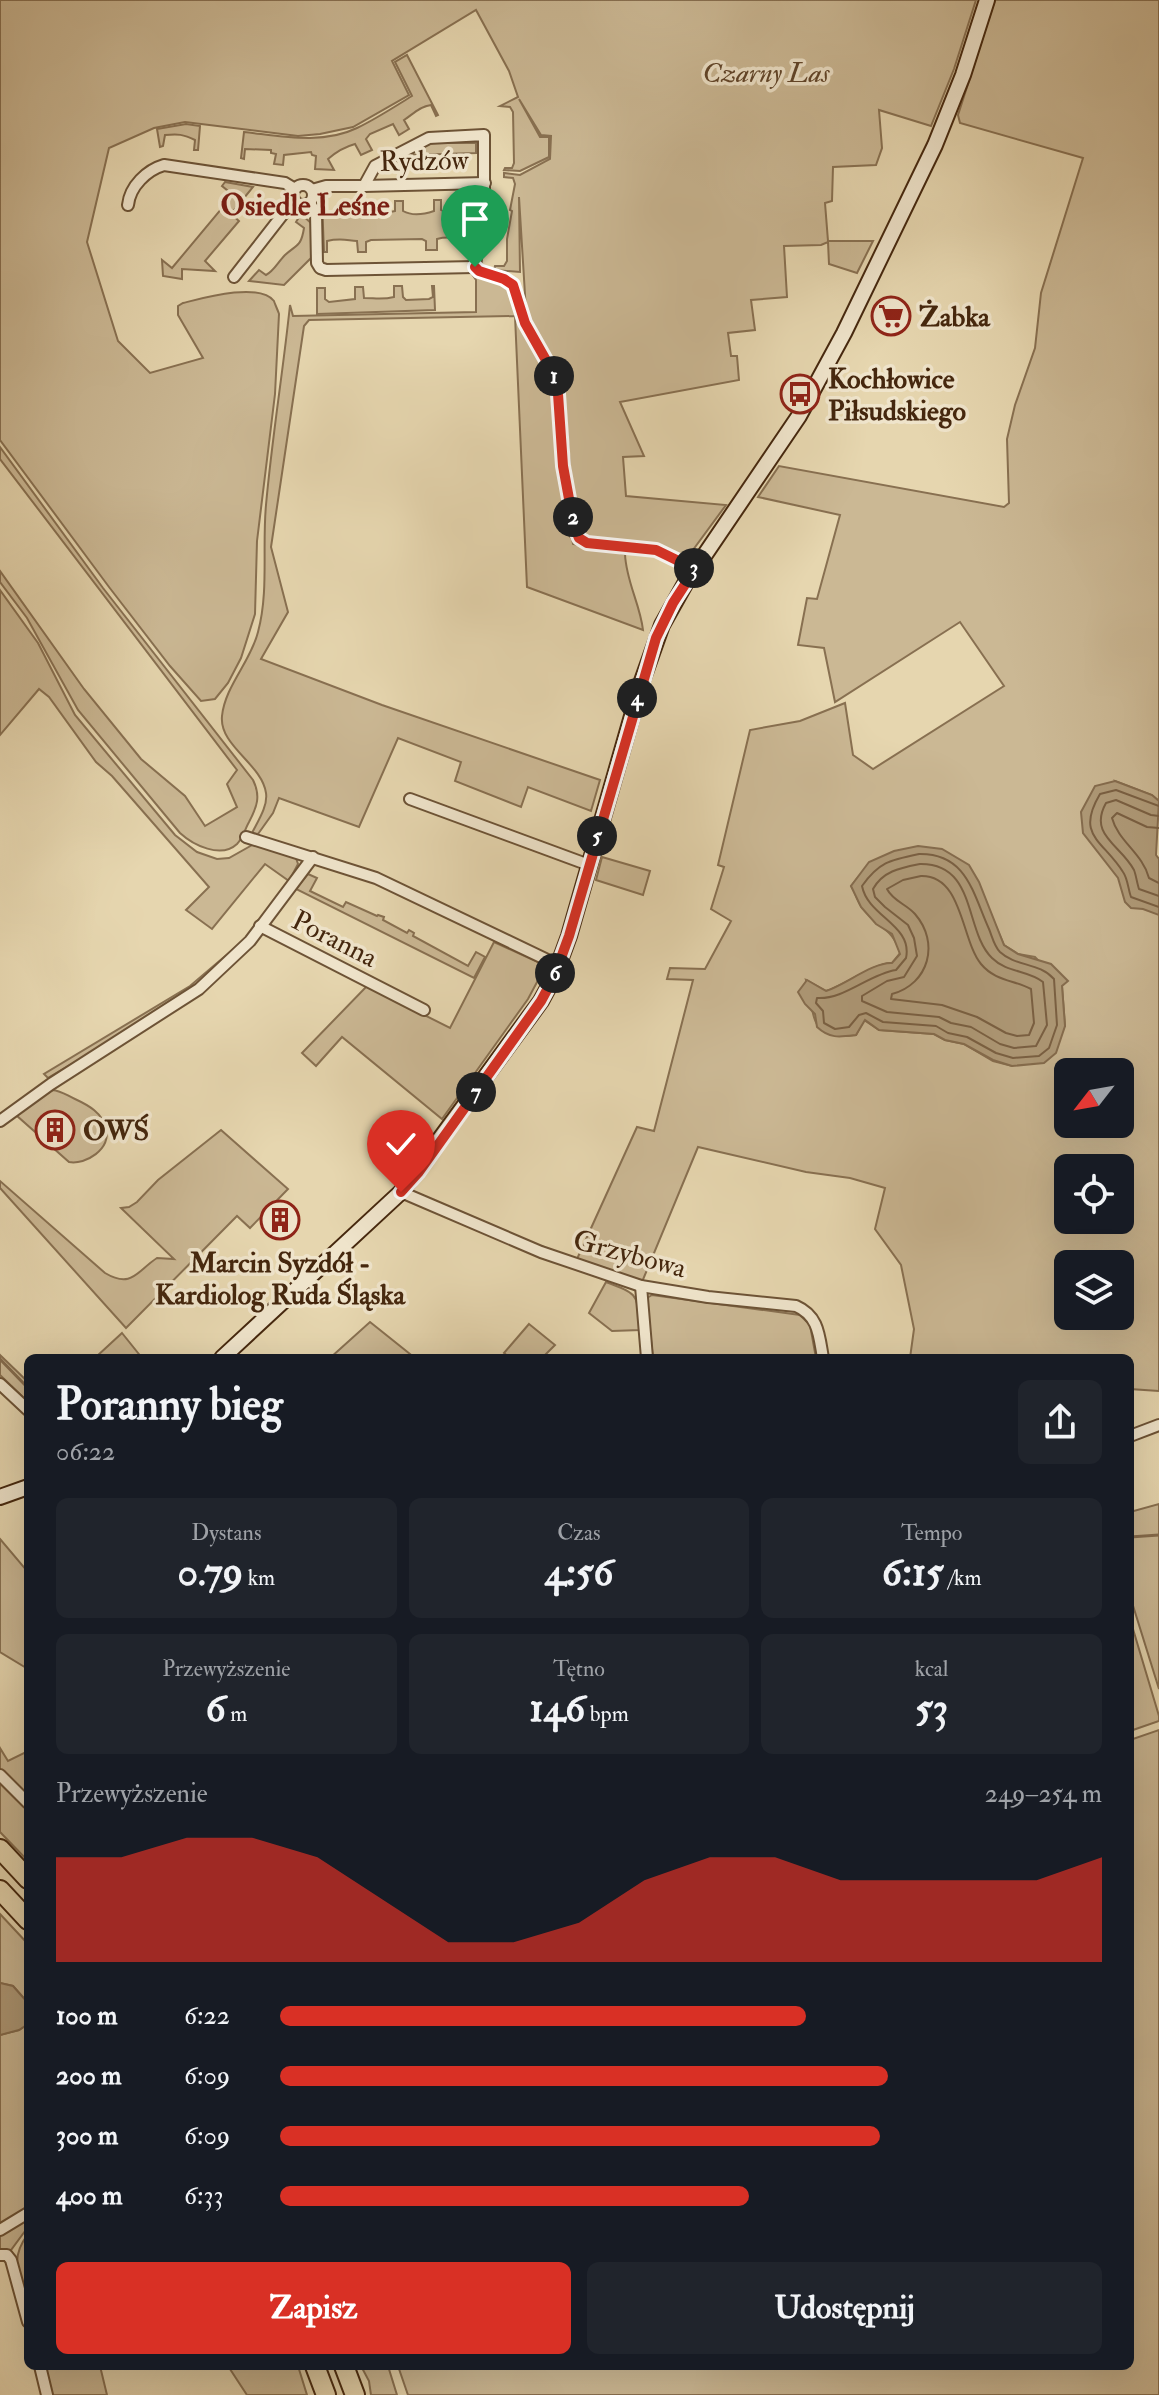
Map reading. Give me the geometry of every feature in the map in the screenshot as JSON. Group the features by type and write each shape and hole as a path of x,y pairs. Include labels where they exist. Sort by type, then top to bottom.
{"highway":[{"path":"0,1849 24,1875"},
{"path":"0,1890 24,1916"},
{"path":"317,2370 326,2395"},
{"path":"346,2370 355,2395"}],"street":[{"path":"226,1354 401,1192 526,1024 549,987 589,865 656,638 673,603 799,416 856,310 935,145 963,75 987,0"},
{"path":"364,186 375,166 429,138 484,135 485,183 475,267"},
{"path":"128,205 130,195 142,179 164,165 285,183 294,194 300,205 310,203 312,190 303,185 294,194 234,277"},
{"name":"Rydzów","path":"312,190 326,186 485,183"},
{"path":"310,203 316,213 317,263 320,268 475,267 513,285 520,311 556,383 563,466 575,533 587,543 656,550 695,569"},
{"path":"410,799 589,865"},
{"path":"246,837 376,878 558,965"},
{"name":"Poranna","path":"313,857 260,926 424,1010"},
{"path":"0,1121 199,989 231,960 260,926"},
{"name":"Grzybowa","path":"401,1192 541,1252 641,1286 796,1306 809,1313 816,1322 822,1354"},
{"path":"641,1286 647,1354"},
{"path":"0,1384 24,1406"},
{"path":"1134,1434 1159,1425"},
{"path":"0,1497 24,1488"},
{"path":"0,1775 24,1799"},
{"path":"0,2230 24,2215"},
{"path":"0,2255 7,2255 11,2260 24,2307"},
{"path":"41,2370 47,2395"}],"green space":[{"name":"Czarny Las","path":"0,0 976,0 954,69 931,126 879,110 882,148 876,165 833,167 832,201 825,203 828,241 873,241 857,273 829,264 828,242 784,246 787,297 751,300 755,330 728,333 731,356 737,356 739,380 620,402 644,456 623,457 626,496 726,505 687,558 660,546 585,538 577,528 563,380 526,311 519,197 520,272 494,270 495,266 504,266 507,261 515,184 513,178 504,177 504,173 520,175 550,159 551,136 541,135 519,99 540,137 549,137 549,157 520,171 504,170 512,168 514,163 513,112 510,107 500,106 518,97 509,71 476,10 392,61 409,95 353,127 298,136 185,122 154,128 109,148 87,242 118,341 150,373 203,358 178,315 178,306 183,303 230,293 256,293 267,295 274,301 279,314 275,394 257,541 255,614 241,658 228,683 215,699 201,701 109,587 0,440"},
{"path":"995,0 1159,0 1159,801 1152,795 1115,781 1159,886 1159,1391 1134,1389 1134,1354 911,1354 914,1329 901,1265 875,1229 885,1188 850,1178 806,1172 698,1147 642,1282 577,1259 637,1127 654,1131 693,980 667,979 670,968 705,969 731,921 711,909 724,867 718,865 750,730 800,721 845,703 853,755 873,769 1004,686 960,622 835,702 824,648 798,645 807,598 817,599 840,515 758,497 779,466 1004,507 1009,503 1007,439 1035,348 1041,293 1083,158 960,123 958,115","holes":["859,876 992,917 1004,945 1018,954 1035,957 1062,986 1065,1026 1012,1066 993,1061 964,1044 934,1034 879,1030 864,1020 856,1035 840,1036 829,1034 817,1024 806,980 826,991 877,966 892,963 900,953 894,939 861,906 851,886"]},
{"path":"407,55 438,115 431,105 427,106 404,120 409,129 399,135 393,124 370,134 366,139 372,150 361,155 355,144 344,148 328,159 334,170 315,169 316,156 311,152 284,155 283,165 274,164 276,154 271,150 245,149 244,159 241,158 244,132 301,138 344,133 412,96 395,62"},
{"path":"186,124 200,126 198,150 194,150 195,140 177,135 165,135 160,147 157,129"},
{"path":"431,142 476,143 476,153 411,155 406,158 406,169 395,170 394,160"},
{"path":"225,182 253,187 231,214 239,221 205,261 215,271 182,269 182,279 163,276 162,260 172,268 233,195 222,186"},
{"path":"472,199 477,199 472,248 467,248 467,239 456,238 437,239 437,250 426,250 426,241 422,239 371,240 366,242 366,252 358,252 357,241 339,239 327,241 327,252 324,252 322,201 326,202 327,212 334,214 356,212 357,202 365,202 365,211 391,212 395,211 395,201 403,201 403,211 418,214 434,211 434,200 441,200 441,210 445,212 472,210"},
{"path":"301,214 311,223 311,258 284,285 249,281 259,270 266,275 269,273 300,242 304,228 296,222"},
{"path":"472,274 508,285 527,338 552,381 559,465 573,544 625,554 643,630 527,587 515,316 309,320 304,326 271,547 288,612 261,659 382,705 600,780 591,811 528,787 521,807 455,781 461,762 398,738 359,827 279,798 258,834 252,833 264,808 266,793 257,773 227,737 222,716 228,694 255,643 261,616 266,505 290,305 293,316 476,312 476,280"},
{"path":"394,286 402,286 406,300 433,297 434,286 435,310 317,314 317,288 325,288 325,299 329,302 355,299 355,287 363,287 364,298 394,297"},
{"path":"0,447 103,588 253,780 257,791 256,806 237,844 223,850 207,849 180,833 78,710 27,618 0,582 0,571 84,689 141,759 185,796 205,826 237,807 227,784 237,770 0,459"},
{"path":"0,590 38,643 75,715 175,835 197,852 217,859 229,858 254,844 296,858 298,864 289,881 265,864 212,929 186,910 209,887 112,776 96,762 49,697 39,689 0,735"},
{"path":"602,857 650,871 643,895 596,880"},
{"path":"308,874 317,878 310,891 343,907 346,902 384,917 383,920 407,933 409,930 414,933 413,936 468,966 476,952 485,957 474,978 296,889"},
{"path":"494,942 540,963 544,969 528,999 442,1119 342,1037 316,1066 302,1053 367,986 450,1028"},
{"path":"237,946 198,984 174,1002 48,1078 44,1074 190,986"},
{"path":"52,1090 85,1104 102,1118 107,1136 96,1154 83,1161 69,1162 16,1115"},
{"path":"221,1130 288,1189 250,1228 237,1216 126,1328 0,1188 0,1181 105,1273 128,1279 157,1258 174,1259 121,1208 137,1202 158,1180"},
{"path":"606,1282 635,1297 640,1330 612,1331 589,1313"},
{"path":"652,1295 800,1315 810,1325 815,1354 653,1354 647,1298"},
{"path":"370,1322 410,1354 334,1354"},
{"path":"529,1324 555,1345 546,1354 504,1353"},
{"path":"122,1333 139,1354 99,1354"},
{"path":"0,1355 24,1378 24,1398 0,1375"},
{"path":"1159,1504 1159,1689 1134,1609 1134,1511"},
{"path":"0,1539 24,1567 24,1667 0,1652"},
{"path":"1134,1632 1159,1716 1159,1721 1134,1730"},
{"path":"1159,1730 1159,2395 408,2395 399,2370 1134,2370 1134,1739"},
{"path":"0,1748 8,1761 24,1753 24,1793 0,1770"},
{"path":"0,1780 24,1803 24,1857 0,1832"},
{"path":"0,1914 24,1940 24,1998 13,1986 0,1983"},
{"path":"24,2027 24,2210 0,2225 0,2035"},
{"path":"24,2217 24,2232 11,2250 0,2252 0,2232"},
{"path":"24,2240 24,2292 17,2267"},
{"path":"45,2370 101,2370 107,2395 52,2395"},
{"path":"231,2370 299,2370 307,2395 247,2395"},
{"path":"363,2370 389,2370 397,2395 371,2395"}],"water":[{"path":"1115,781 1152,795 1159,801 1156,855 1159,859 1159,915 1131,908 1125,902 1118,878 1083,833 1081,812 1095,786"},
{"path":"918,846 942,849 969,865 1004,945 1018,954 1051,964 1068,981 1062,986 1065,1026 1056,1053 1044,1063 1012,1066 934,1034 879,1030 865,1020 856,1035 840,1037 817,1027 815,1014 798,992 807,980 826,991 876,966 892,963 900,954 892,934 876,924 861,907 851,886 869,862 894,851"},
{"path":"0,1983 13,1986 24,1998 24,2027 0,2035"}],"waterway":[{"path":"0,1359 24,1384"},
{"path":"1134,1537 1159,1535"}],"place":[{"name":"Żabka","path":"891,316"},
{"name":"Kochłowice Piłsudskiego","path":"800,394"},
{"name":"OWŚ","path":"55,1130"},
{"name":"Marcin Syzdół - Kardiolog Ruda Śląska","path":"280,1220"}],"district":[{"name":"Osiedle Leśne","path":"305,205"}],"route":[{"path":"401,1192 526,1024 554,977 569,936 656,638 673,603 695,569 656,550 587,543 575,533 563,466 554,376 525,323 513,285 475,267"}]}
